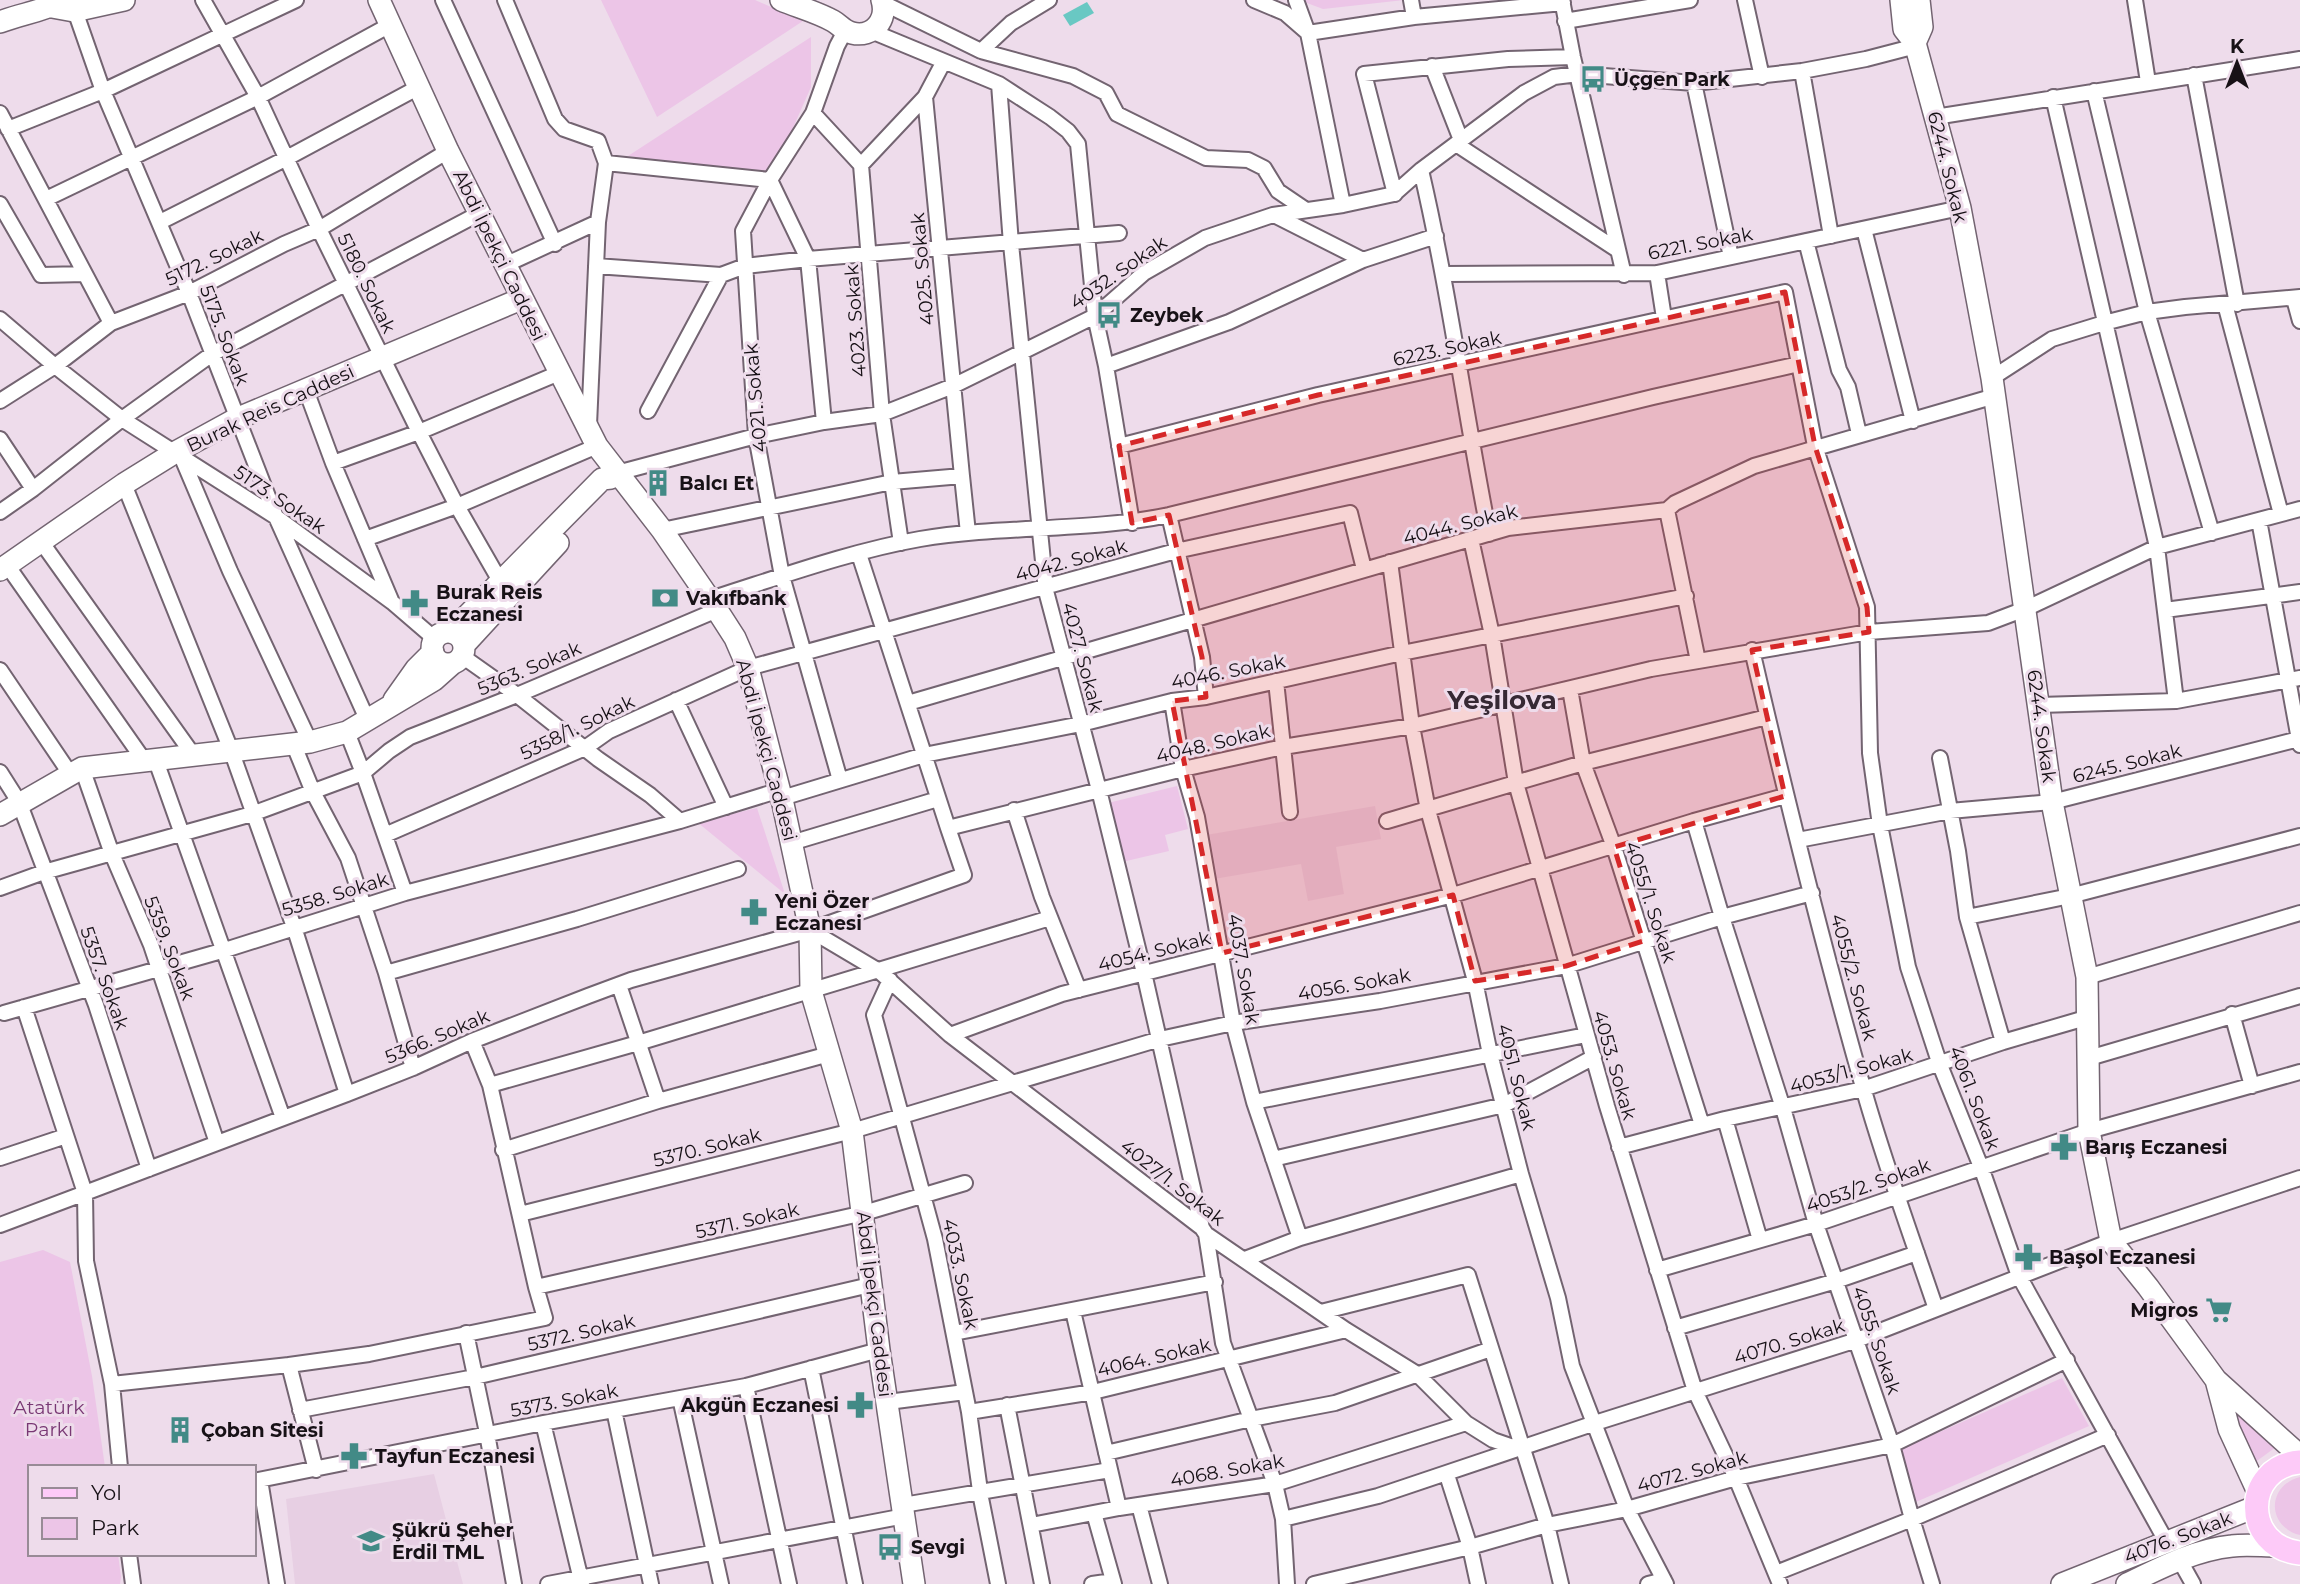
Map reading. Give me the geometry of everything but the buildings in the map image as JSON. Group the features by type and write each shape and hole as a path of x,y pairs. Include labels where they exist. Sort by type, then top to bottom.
{"main road":[{"path":"2300,1462 2276,1469 2265,1479 2257,1500 2258,1522 2265,1535 2276,1546 2300,1553"}],"street":[{"path":"39,7 124,0"},
{"name":"5180. Sokak","path":"203,0 258,97 318,229 382,358 457,506 500,581"},
{"path":"8,129 103,90 296,0"},
{"name":"Abdi İpekçi Caddesi","path":"379,0 448,151 593,438 614,475 662,530 713,604 735,638 748,668 781,794 810,930 811,991 852,1131 864,1213 870,1285 914,1584"},
{"path":"443,0 555,244"},
{"path":"365,539 457,506 593,438 598,222 606,163 598,141 564,129 555,120 505,0"},
{"path":"781,0 853,30 999,84 1050,117 1074,137 1078,144 1095,316 1132,523"},
{"name":"4021. Sokak","path":"834,0 832,14 853,30"},
{"path":"981,51 1011,23 1049,0"},
{"path":"1254,0 1284,13 1308,33 1414,17 1562,1 1624,275"},
{"path":"1296,0 1308,33 1343,205"},
{"path":"1411,0 1414,17"},
{"path":"1565,21 1690,0"},
{"path":"1745,0 1762,77"},
{"name":"6244. Sokak","path":"1901,0 1904,29 1915,44 1960,208 1993,387 2052,802 2087,977 2089,1130 2111,1241 2216,1380 2300,1456"},
{"name":"6244. Sokak","path":"1915,44 1922,27 1919,0"},
{"path":"2134,0 2148,82"},
{"path":"883,1 981,51 1073,76 1106,93 1117,114 1206,158 1248,160 1264,168 1278,191 1306,210"},
{"name":"4021. Sokak","path":"840,780 782,576 756,436 743,231 770,180 813,113 837,46 853,30 882,19 883,1"},
{"name":"5175. Sokak","path":"39,7 103,90 189,293 276,517 367,719"},
{"path":"46,199 258,97 390,25"},
{"path":"1573,57 1508,59 1364,74 1395,194 1421,170 1524,93 1554,77 1578,74 1694,83 1762,77 1866,60 1915,44"},
{"path":"1935,117 2300,59"},
{"path":"813,113 861,165 925,97 943,63"},
{"path":"1432,66 1459,142 1616,249"},
{"path":"1802,71 1831,236"},
{"path":"2194,75 2231,304 2281,514"},
{"path":"1694,83 1731,257"},
{"name":"4027. Sokak","path":"999,84 1011,244 1045,587 1099,790 1160,1039 1215,1282 1223,1343 1275,1484 1283,1519 1287,1584"},
{"path":"160,222 419,87"},
{"path":"2094,90 2147,312 2211,533"},
{"name":"4025. Sokak","path":"925,97 968,533"},
{"path":"2053,97 2157,547 2176,701"},
{"path":"0,113 111,323"},
{"name":"5172. Sokak","path":"0,401 55,366 111,323 189,293 318,229 448,151"},
{"path":"606,163 770,180 808,259 824,422"},
{"name":"4023. Sokak","path":"861,165 882,414 901,543"},
{"path":"1421,170 1444,274 1471,443 1489,534"},
{"name":"4032. Sokak","path":"614,475 756,436 882,414 953,386 1095,316 1144,273 1205,238 1273,215 1395,194"},
{"path":"0,204 41,275 85,274"},
{"name":"6221. Sokak","path":"1444,274 1657,273 1960,208"},
{"path":"0,512 122,418 212,355 480,213"},
{"path":"1273,215 1363,260"},
{"path":"507,264 598,222"},
{"path":"1864,229 1913,421"},
{"path":"596,266 720,275 745,266 808,259 1119,233"},
{"path":"1106,366 1229,322 1363,260 1436,236"},
{"path":"1805,241 1859,434"},
{"path":"1657,273 1664,318"},
{"path":"648,411 720,275"},
{"name":"6223. Sokak","path":"1119,446 1318,395 1784,292"},
{"name":"4061. Sokak","path":"1784,292 1815,446 1867,607 1870,753 1880,825 1908,967 1940,1065 1981,1167 2019,1276 2166,1541"},
{"path":"2297,298 2300,321"},
{"name":"4044. Sokak","path":"1062,658 1507,528 1667,510 1675,503 1754,466 1815,446 1913,421 1993,387 2052,340 2068,333 2147,312 2297,298"},
{"name":"Burak Reis Caddesi","path":"3,567 124,484 236,419 522,299"},
{"name":"5173. Sokak","path":"0,319 122,418 276,517 642,789 680,821"},
{"name":"5363. Sokak","path":"0,888 44,872 252,814 363,773 388,751 410,737 517,695 713,604 782,576 901,543 968,533 1132,523 1799,364"},
{"path":"333,463 419,432 559,373"},
{"path":"306,390 333,463 392,602"},
{"path":"0,439 33,489"},
{"path":"178,455 230,571 301,743 313,792 348,858 386,973 413,1068"},
{"path":"0,815 77,771 149,759 301,743 346,732 434,680 449,648 500,581 602,479 614,475"},
{"path":"449,648 609,487 614,475"},
{"path":"662,530 892,482 962,476"},
{"path":"124,484 231,750 294,927 347,1094"},
{"name":"4048. Sokak","path":"948,828 1183,769 1283,747 1412,726 1651,669 1869,632 1988,623 2025,609 2157,547 2300,509"},
{"path":"1667,510 1698,661"},
{"name":"4042. Sokak","path":"748,668 1176,551 1350,513 1364,569"},
{"path":"1169,515 1191,620 1202,657 1206,697"},
{"path":"2259,520 2293,679 2299,742"},
{"name":"4053. Sokak","path":"1471,539 1492,635 1517,783 1566,966 1619,1147 1695,1391 1736,1478 1778,1579"},
{"path":"40,540 194,756"},
{"path":"810,930 964,876 859,554"},
{"name":"4051. Sokak","path":"1390,562 1412,726 1428,810 1475,981 1490,1054 1521,1174 1558,1298 1572,1366 1628,1509 1665,1582"},
{"path":"3,567 149,759 225,950 283,1118"},
{"path":"2165,610 2300,592"},
{"name":"4046. Sokak","path":"781,794 924,755 1081,724 1172,701 1206,697 1402,653 1686,596"},
{"name":"4055/2. Sokak","path":"1752,650 1786,796 1863,1089 1936,1309"},
{"path":"908,703 1062,658"},
{"name":"5358/1. Sokak","path":"385,835 585,748 609,731 748,668"},
{"name":"5359. Sokak","path":"0,670 77,771 151,945 217,1143"},
{"path":"2039,705 2176,701 2293,679"},
{"path":"1276,681 1290,812"},
{"name":"4055/1. Sokak","path":"1570,689 1583,763 1614,846 1702,1125"},
{"path":"676,701 726,807"},
{"name":"4037. Sokak","path":"1172,701 1183,769 1197,817 1233,1023 1254,1102 1300,1238"},
{"path":"1387,821 1583,763 1767,717"},
{"path":"346,732 405,892"},
{"name":"6245. Sokak","path":"1798,840 1950,811 2052,802 2299,742"},
{"path":"1940,758 1967,917 2003,1042"},
{"name":"5357. Sokak","path":"0,772 19,802 89,988 149,1169"},
{"path":"680,821 781,794"},
{"name":"4054. Sokak","path":"950,1035 1079,990 1453,895 1694,821 1786,796"},
{"path":"792,843 938,799"},
{"path":"1014,810 1050,918 1079,990"},
{"name":"5358. Sokak","path":"1,1010 24,1007 225,950 405,892 680,821"},
{"name":"4055. Sokak","path":"1694,821 1816,1224 1892,1445 1933,1584"},
{"path":"1967,917 2070,896 2300,836"},
{"path":"386,973 577,919 738,869"},
{"name":"4056. Sokak","path":"903,1116 1160,1039 1233,1023 1380,1000 1566,966 1812,893"},
{"path":"2087,977 2300,914"},
{"path":"490,1084 811,991 885,975 1050,918"},
{"name":"4027/1. Sokak","path":"810,930 885,975 950,1035 1204,1231 1346,1331 1417,1374 1466,1423 1493,1440 1521,1450"},
{"name":"5366. Sokak","path":"0,1225 347,1094 472,1041 619,985 810,930"},
{"name":"4033. Sokak","path":"885,975 874,1015 935,1240 969,1412 980,1492 998,1584"},
{"path":"619,985 658,1101"},
{"path":"2089,1058 2300,996"},
{"path":"24,1007 85,1192 86,1261 112,1384 120,1465"},
{"path":"2232,1014 2252,1086"},
{"name":"4053/1. Sokak","path":"1619,1147 1725,1119 1863,1089 2003,1042 2089,1017"},
{"path":"1254,1102 1586,1035"},
{"path":"112,1384 369,1354 545,1318 503,1150 490,1084 472,1041"},
{"path":"503,1150 658,1101 829,1054"},
{"path":"1273,1159 1504,1105 1594,1057"},
{"name":"4053/2. Sokak","path":"1657,1270 1816,1224 2089,1130 2300,1072"},
{"name":"5370. Sokak","path":"520,1214 903,1116"},
{"path":"1725,1119 1760,1240"},
{"path":"0,1157 66,1136"},
{"path":"1245,1259 1300,1238 1521,1174"},
{"name":"4070. Sokak","path":"1283,1519 1378,1496 1447,1475 1595,1423 1857,1340 2111,1241 2300,1178"},
{"name":"5371. Sokak","path":"536,1287 864,1213 965,1183"},
{"path":"1675,1328 1917,1253"},
{"path":"1321,1312 1468,1275 1521,1450 1547,1525 1562,1584"},
{"path":"954,1333 1215,1282"},
{"name":"5372. Sokak","path":"300,1410 475,1377 870,1285"},
{"path":"1073,1311 1119,1508"},
{"name":"4064. Sokak","path":"969,1412 1093,1392 1346,1331"},
{"path":"466,1333 488,1434 514,1584"},
{"path":"1106,1452 1335,1403 1491,1349"},
{"name":"5373. Sokak","path":"257,1480 746,1385 879,1350"},
{"name":"4072. Sokak","path":"1314,1584 1470,1547 1547,1525 1628,1509 1736,1478 1892,1445 2067,1360"},
{"path":"289,1365 316,1470"},
{"path":"811,1368 855,1584"},
{"name":"6244. Sokak","path":"2216,1380 2229,1429 2257,1500"},
{"path":"746,1385 789,1584"},
{"path":"888,1402 965,1392"},
{"path":"680,1398 721,1584"},
{"path":"1007,1405 1042,1584"},
{"path":"614,1410 651,1584"},
{"path":"543,1423 581,1580"},
{"name":"4068. Sokak","path":"1031,1525 1119,1508 1275,1484 1466,1423"},
{"path":"1778,1579 2108,1435"},
{"path":"548,1584 581,1580 647,1564 844,1527 980,1492 1110,1470"},
{"path":"1447,1475 1470,1547 1478,1584"},
{"path":"257,1480 277,1584"},
{"name":"4076. Sokak","path":"2062,1584 2257,1500"},
{"path":"1139,1505 1160,1584"},
{"path":"1092,1584 1113,1582 1094,1513"},
{"name":"4076. Sokak","path":"2127,1584 2179,1559 2232,1546 2276,1546"},
{"path":"129,1556 133,1584"},
{"path":"2179,1559 2193,1584"},
{"path":"1647,1584 1665,1582"}],"highlighted area":[{"path":"1785,292 1815,446 1867,607 1869,632 1752,650 1785,796 1614,847 1643,941 1566,966 1475,981 1453,895 1222,953 1172,701 1206,697 1202,657 1169,515 1132,523 1119,446 1318,395"}],"shaded area":[{"path":"1087,2 1094,13 1070,26 1063,15"},
{"path":"1375,806 1381,839 1336,847 1344,894 1308,901 1301,864 1214,879 1206,835"},
{"name":"Şükrü Şeher Erdil TML","path":"434,1474 463,1584 295,1584 286,1499"}],"green space":[{"path":"601,0 755,0 803,21 657,117"},
{"path":"1299,0 1404,0 1323,9"},
{"path":"811,37 811,87 770,180 628,156"},
{"path":"1177,786 1188,829 1165,835 1169,851 1122,862 1108,803"},
{"path":"757,808 785,894 697,822"},
{"name":"Atatürk Parkı","path":"43,1250 70,1262 92,1376 105,1465 28,1465 28,1556 118,1556 120,1584 0,1584 0,1262"},
{"path":"2062,1378 2089,1426 1916,1502 1899,1450"},
{"path":"2229,1400 2276,1447 2254,1463"},
{"path":"2300,1477 2300,1535 2281,1524 2275,1506 2281,1489"}],"place":[{"name":"Üçgen Park","path":"1593,79"},
{"name":"Zeybek","path":"1109,315"},
{"name":"Balcı Et","path":"658,483"},
{"name":"Vakıfbank","path":"665,598"},
{"name":"Burak Reis Eczanesi","path":"415,603"},
{"name":"Yeni Özer Eczanesi","path":"754,912"},
{"name":"Barış Eczanesi","path":"2064,1147"},
{"name":"Başol Eczanesi","path":"2028,1257"},
{"name":"Migros","path":"2219,1310"},
{"name":"Akgün Eczanesi","path":"860,1405"},
{"name":"Çoban Sitesi","path":"180,1430"},
{"name":"Tayfun Eczanesi","path":"354,1456"},
{"name":"Şükrü Şeher Erdil TML","path":"371,1541"},
{"name":"Sevgi","path":"890,1547"}],"district":[{"name":"Yeşilova","path":"1502,700"}]}
